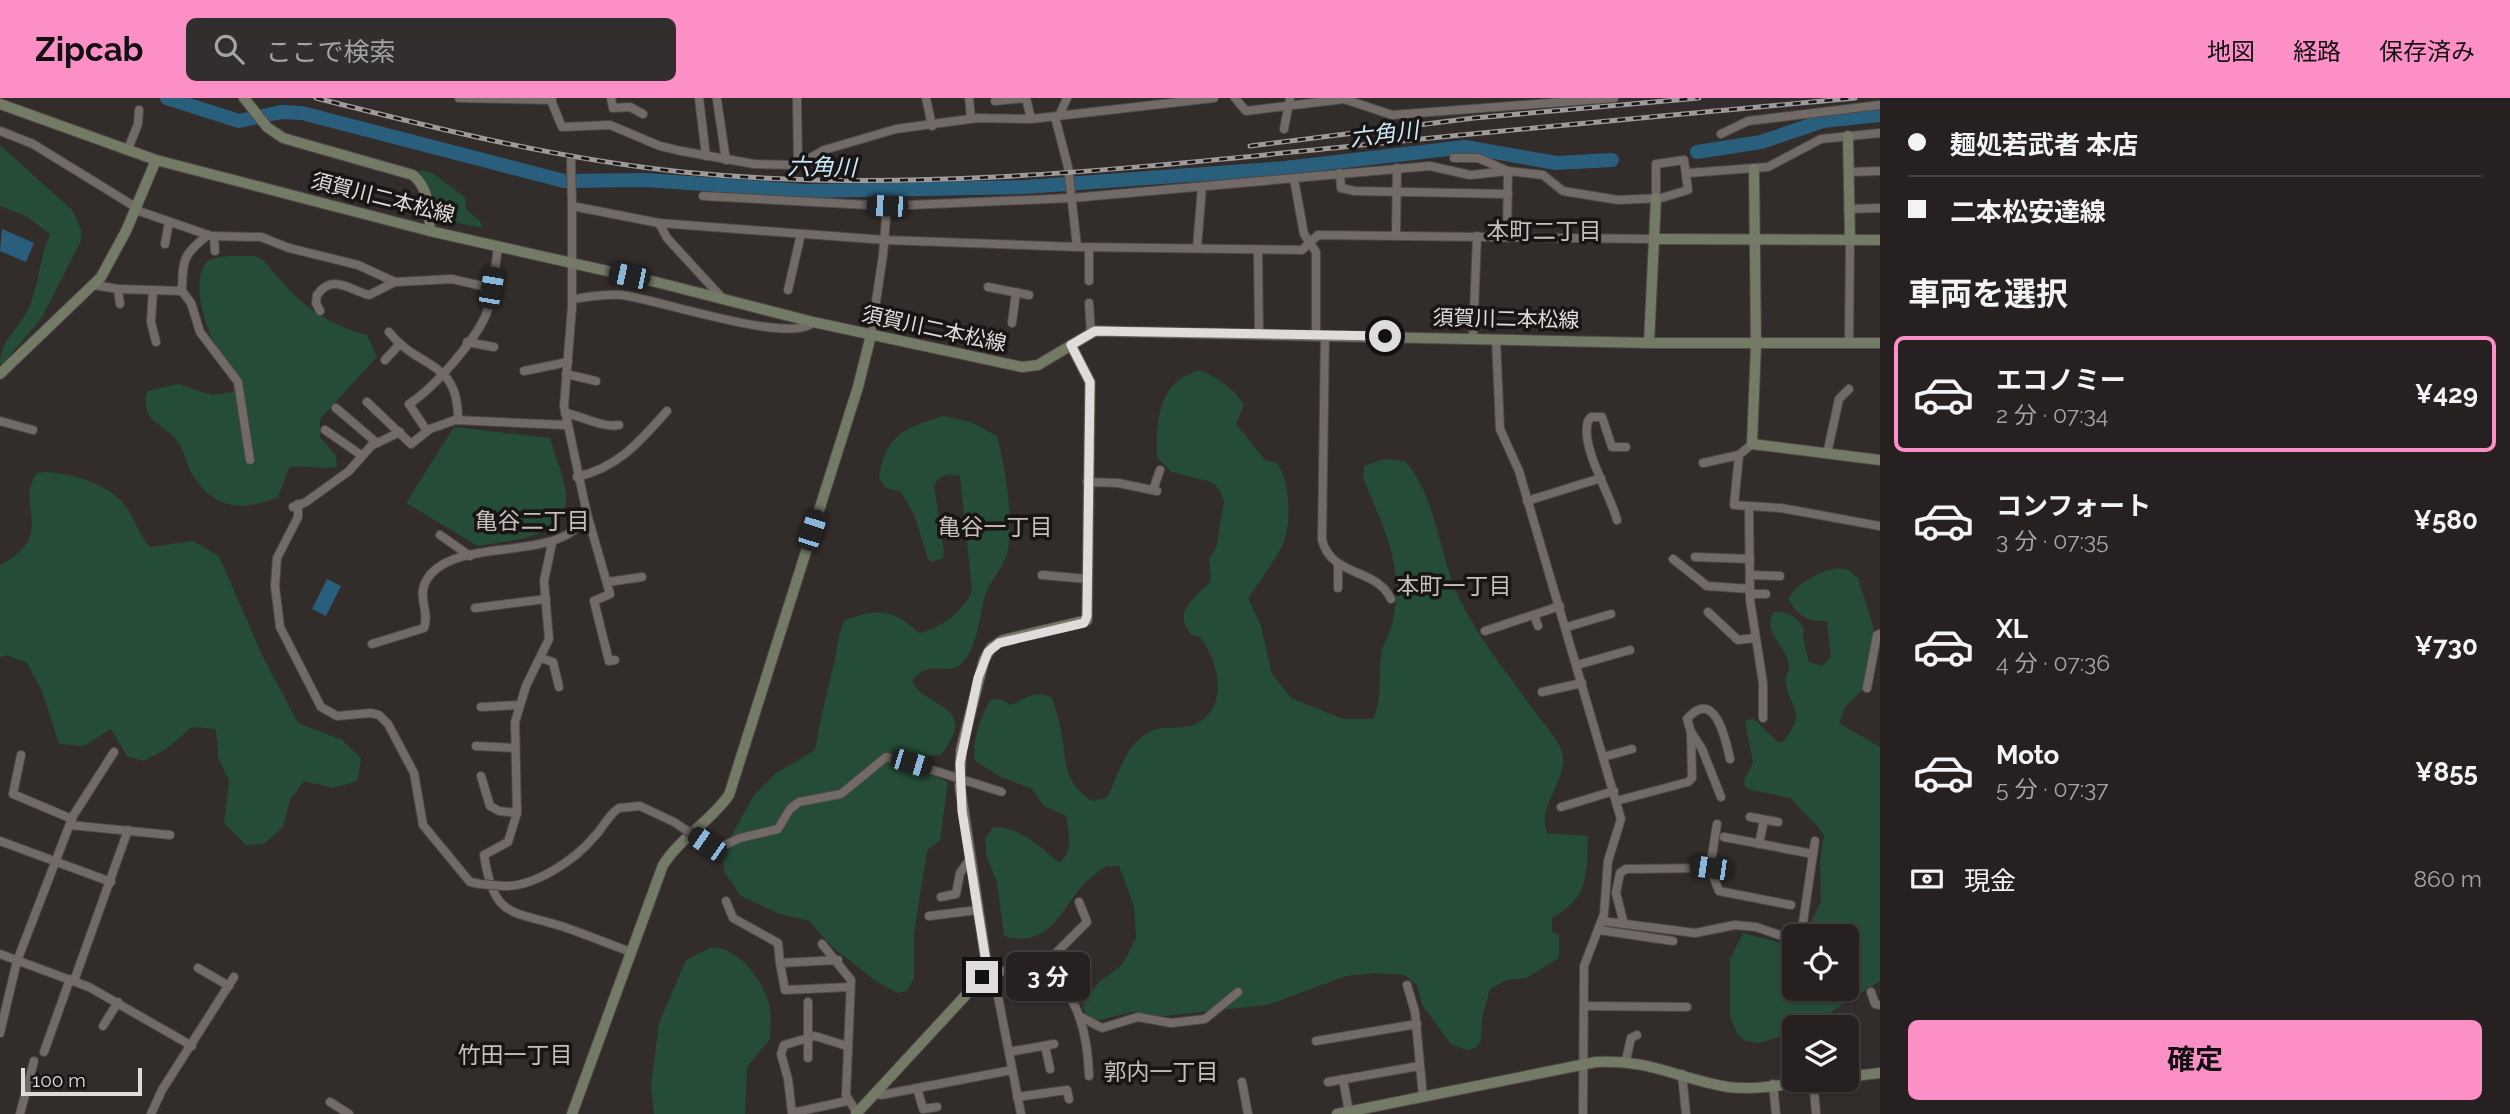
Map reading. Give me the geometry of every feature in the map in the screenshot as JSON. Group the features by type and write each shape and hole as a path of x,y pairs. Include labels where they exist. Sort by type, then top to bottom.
{"main road":[{"path":"244,98 267,127 291,141 408,172 424,189 430,230"},
{"name":"須賀川二本松線","path":"0,104 156,160 813,323 1022,367 1038,365 1091,333 1756,344 1880,343"},
{"path":"1848,136 1850,240"},
{"path":"0,374 94,285 112,261 156,160"},
{"path":"1754,169 1756,344 1752,444 1880,460"},
{"path":"1649,342 1656,198"},
{"path":"1654,239 1755,242 1880,240"},
{"path":"572,1114 663,865 675,848 703,824 729,795 858,387 871,335"},
{"path":"856,1114 989,969 962,811 960,763 970,705 984,660 991,648 1003,640 1084,623 1087,616 1090,382 1071,345"},
{"path":"1337,1114 1583,1064 1626,1060 1729,1087 1782,1083"},
{"path":"1859,1075 1880,1073"}],"street":[{"path":"460,98 552,99 562,127 610,125 660,146 706,156 754,164 798,165 842,145 896,129 971,119 1031,119 1214,98"},
{"path":"611,98 613,108 630,107 643,114"},
{"path":"699,98 706,156"},
{"path":"797,98 798,165"},
{"path":"926,98 932,126"},
{"path":"969,98 971,119"},
{"path":"995,101 1026,98 1031,119"},
{"path":"1067,98 1057,116 1068,167 1077,247"},
{"path":"1235,98 1246,111 1288,102 1344,99 1392,115 1522,102 1615,98"},
{"path":"717,100 726,160"},
{"path":"1283,129 1288,102"},
{"path":"1721,134 1748,121 1880,105"},
{"path":"128,149 138,124 139,110"},
{"path":"0,131 33,144 136,209 169,222 211,236 261,237 289,248 358,265 395,282"},
{"path":"1688,173 1774,166 1821,139 1880,133"},
{"path":"1454,158 1486,160 1508,172"},
{"path":"571,160 574,264 566,374 566,425 577,477 608,582 609,597 594,601 609,662 615,660"},
{"path":"703,196 887,206 1072,198 1430,166 1470,175 1508,172 1546,176 1558,188 1572,193 1618,200 1656,198 1686,193 1689,187 1684,160 1656,164 1656,198"},
{"path":"1396,235 1397,168"},
{"path":"1848,172 1880,171"},
{"path":"1507,237 1508,172"},
{"path":"1340,173 1341,188 1508,194"},
{"path":"1294,179 1304,234 1316,252 1320,335 1322,540 1330,558 1338,565 1376,581 1391,599"},
{"path":"1197,248 1202,187"},
{"path":"572,206 659,223 885,240 1077,247 1302,250 1318,235 1654,239"},
{"path":"871,335 885,240 887,206"},
{"path":"1848,209 1880,208"},
{"path":"165,244 169,222"},
{"path":"659,223 667,238 723,299"},
{"path":"788,290 801,234"},
{"path":"211,236 215,251"},
{"path":"211,236 186,254 182,268 182,291 191,303 200,332 238,382 250,460"},
{"path":"1474,338 1477,236"},
{"path":"1849,344 1850,240"},
{"path":"427,431 409,404 428,393 487,312 498,247"},
{"path":"1089,247 1089,281"},
{"path":"1258,250 1259,334"},
{"path":"320,311 316,303 317,295 329,284 341,284 369,295 395,282 452,279 491,288"},
{"path":"94,285 118,289 182,291"},
{"path":"988,287 1029,295"},
{"path":"118,289 120,304"},
{"path":"153,290 151,322 156,342"},
{"path":"1012,323 1016,292"},
{"path":"573,299 621,295 763,326 807,327 813,323"},
{"path":"1089,303 1091,333"},
{"path":"389,332 399,345 445,372 458,402 458,419"},
{"path":"1496,338 1500,429 1519,471 1567,627 1621,823 1608,860 1601,926 1584,966 1583,1114"},
{"path":"467,342 494,346"},
{"path":"385,360 399,345"},
{"path":"524,371 568,362"},
{"path":"566,374 596,381"},
{"path":"1827,454 1839,399 1849,389"},
{"path":"367,401 411,444 427,431 458,419 566,425"},
{"path":"336,408 377,443"},
{"path":"577,477 607,468 634,446 667,411"},
{"path":"565,413 588,418 609,427 619,425"},
{"path":"1617,520 1596,470 1588,421 1591,417 1602,417 1612,447 1626,447"},
{"path":"0,421 33,430"},
{"path":"325,430 361,455"},
{"path":"400,432 377,443 361,455 349,471 296,505 298,517 277,558 275,586 280,627 321,707 337,716 371,713 379,715 388,724 414,773 423,825 470,882 504,886 524,884 566,861 592,840 619,808 640,806 674,822 707,844 719,848 740,838 778,830 790,809 799,802 837,796 886,757 1002,792"},
{"path":"1703,463 1739,455 1752,444"},
{"path":"1739,455 1734,505 1781,508 1880,526"},
{"path":"1087,482 1118,483 1155,490 1160,470"},
{"path":"1527,501 1601,478"},
{"path":"1749,507 1750,591 1754,638 1763,684 1762,718"},
{"path":"372,644 424,628 421,595 427,579 446,563 533,543 552,543 572,533 587,514"},
{"path":"440,535 470,556"},
{"path":"552,543 544,575 550,639 519,705 514,748 517,813 508,842 484,855 488,880 506,909 525,919 562,927 631,952"},
{"path":"1695,557 1750,559"},
{"path":"1672,559 1707,586 1766,594"},
{"path":"1338,565 1338,588"},
{"path":"1042,575 1088,579"},
{"path":"1751,575 1780,576"},
{"path":"608,582 642,577"},
{"path":"475,608 546,599"},
{"path":"1485,631 1560,606"},
{"path":"1708,612 1738,640 1754,638"},
{"path":"1567,627 1611,614"},
{"path":"1534,615 1538,626"},
{"path":"1867,688 1877,635 1880,634"},
{"path":"1577,666 1630,650"},
{"path":"541,658 553,662 559,688"},
{"path":"1542,692 1582,683"},
{"path":"481,707 519,705"},
{"path":"1616,801 1688,782 1692,778 1688,718 1701,710 1712,711 1726,739 1730,760"},
{"path":"1691,732 1702,749 1721,797"},
{"path":"477,746 514,748"},
{"path":"1603,757 1632,749"},
{"path":"0,1033 17,961 71,822 92,782 114,752"},
{"path":"21,755 13,794 71,822 170,835"},
{"path":"481,776 489,806 499,811 517,813"},
{"path":"1561,807 1614,791"},
{"path":"1750,817 1778,822"},
{"path":"1759,844 1764,820"},
{"path":"1717,824 1710,868 1719,891 1791,905"},
{"path":"44,1052 111,882 128,831"},
{"path":"1724,837 1813,854"},
{"path":"0,841 111,882"},
{"path":"1803,924 1815,841"},
{"path":"941,897 956,894 960,873 970,859"},
{"path":"1624,924 1616,893 1618,879 1623,870 1684,866 1710,868"},
{"path":"726,901 738,926 775,940 785,990 850,987"},
{"path":"1037,972 1087,922 1079,902"},
{"path":"929,916 978,910"},
{"path":"1601,926 1624,924 1695,933 1722,926 1745,926 1782,937"},
{"path":"1601,926 1614,933 1673,941"},
{"path":"1613,943 1614,933"},
{"path":"822,944 849,974 848,1101 856,1114"},
{"path":"0,954 72,980 118,1002 192,1045"},
{"path":"780,963 838,961"},
{"path":"198,968 229,986"},
{"path":"1021,1114 989,969 1037,972 1055,981 1079,1016 1088,1049 1089,1076"},
{"path":"151,1114 162,1090 234,977"},
{"path":"1407,985 1417,1024 1423,1097"},
{"path":"1079,1016 1102,1028 1138,1017 1171,1024 1193,1022 1213,1014 1238,992"},
{"path":"1871,992 1875,1004 1880,1005"},
{"path":"103,1026 118,1002"},
{"path":"808,1002 808,1058"},
{"path":"1584,1006 1687,1007"},
{"path":"1316,1041 1417,1024"},
{"path":"1626,1060 1631,1038 1637,1035"},
{"path":"847,1046 821,1037 785,1045 780,1054 788,1079 792,1112 848,1101"},
{"path":"1009,1052 1050,1045 1050,1069"},
{"path":"20,1114 34,1061"},
{"path":"1328,1082 1419,1066"},
{"path":"876,1093 1012,1070"},
{"path":"1682,1074 1686,1114"},
{"path":"1343,1079 1349,1111"},
{"path":"1242,1082 1248,1114"},
{"path":"1773,1084 1776,1114"},
{"path":"917,1088 923,1109 937,1107"},
{"path":"1017,1097 1067,1090 1069,1099"},
{"path":"1814,1092 1816,1113"},
{"path":"330,1102 349,1114"}],"green space":[{"path":"0,145 73,211 81,230 81,241 41,319 0,367 2,350 30,305 50,234 26,216 0,206"},
{"path":"422,170 434,174 465,197 466,209 481,222 482,228 439,219 432,193 418,172"},
{"path":"227,256 255,256 263,260 298,298 320,315 367,335 377,357 320,419 320,437 336,456 337,467 289,468 278,497 254,505 221,502 202,488 193,476 178,442 150,417 146,402 147,391 178,384 212,395 233,392 234,384 206,325 199,290 206,263"},
{"path":"1200,370 1225,384 1240,399 1244,405 1236,424 1266,461 1276,462 1285,480 1288,516 1285,538 1274,560 1248,598 1261,626 1272,674 1291,698 1343,719 1373,719 1379,696 1382,651 1394,616 1396,577 1384,528 1363,477 1364,466 1384,459 1405,461 1424,492 1453,583 1468,615 1560,747 1563,762 1561,773 1549,803 1545,823 1547,833 1588,836 1584,884 1573,902 1552,918 1552,931 1559,935 1559,958 1526,978 1507,980 1490,989 1482,1018 1481,1041 1476,1048 1466,1050 1451,1044 1422,1005 1417,985 1404,975 1375,973 1346,976 1267,1005 1163,1016 1132,1012 1096,1021 1086,1017 1082,1003 1099,982 1123,964 1136,937 1134,906 1119,866 1107,866 1085,883 1060,916 1043,932 1020,939 1004,936 997,882 986,855 985,839 993,827 1013,831 1029,839 1059,863 1067,853 1069,835 1066,816 1044,806 1032,789 1001,777 975,761 974,745 978,729 991,699 1002,700 1011,705 1036,694 1052,698 1071,778 1082,794 1092,801 1107,798 1122,763 1138,740 1158,729 1193,725 1205,718 1217,697 1218,684 1212,659 1200,637 1191,635 1186,627 1184,612 1211,581 1209,559 1216,548 1224,502 1219,489 1211,482 1171,472 1157,457 1159,416 1167,393 1175,383"},
{"path":"943,416 971,422 997,436 1008,495 1009,542 1005,560 985,596 975,639 968,655 957,667 925,670 912,681 919,690 953,716 955,725 952,738 941,755 922,756 916,768 948,782 940,840 927,851 914,934 914,978 907,991 898,993 877,982 832,947 809,921 777,913 741,896 724,872 722,852 755,794 776,773 815,750 844,621 875,612 884,613 901,619 919,633 935,628 950,618 968,598 972,590 960,476 944,476 938,479 934,486 944,551 943,558 932,562 928,559 914,514 901,492 886,488 879,478 886,452 899,435"},
{"path":"454,427 550,438 566,496 561,515 554,524 531,536 478,546 406,503"},
{"path":"48,472 79,478 109,491 128,509 150,547 193,541 219,556 263,657 298,723 342,740 361,758 358,781 333,788 304,781 290,800 283,827 264,844 246,845 224,823 229,780 218,758 216,729 192,727 166,749 144,761 127,756 111,729 84,746 59,744 42,691 27,663 6,655 0,657 0,565 18,554 27,542 32,520 29,497 31,485 37,473"},
{"path":"1838,568 1848,570 1858,578 1873,626 1874,640 1865,687 1845,707 1839,723 1880,747 1880,981 1859,994 1859,924 1810,924 1821,902 1820,861 1824,835 1791,798 1751,790 1745,787 1744,780 1753,763 1745,721 1753,718 1778,742 1783,742 1795,722 1795,710 1786,682 1788,659 1771,626 1774,612 1792,615 1804,629 1803,637 1809,662 1822,666 1831,657 1827,621 1804,617 1789,599 1796,588"},
{"path":"1743,933 1782,943 1782,1001 1848,1001 1826,1015 1782,1015 1782,1036 1759,1043 1745,1041 1737,1034 1730,1016 1730,959"},
{"path":"712,947 731,953 748,966 766,994 770,1008 770,1039 747,1067 745,1114 654,1114 651,1084 659,1023 686,960"}],"water":[{"path":"2,229 34,243 26,262 0,251"},
{"path":"327,579 341,586 326,616 312,609"}],"waterway":[{"name":"六角川","path":"167,98 239,121 281,112 302,113 564,181 645,180 806,191 1025,187 1285,168 1465,147 1556,163 1612,160"},
{"name":"六角川","path":"1697,152 1761,142 1823,121 1880,115"}],"railway":[{"path":"316,98 453,132 590,159 683,172 849,180 931,180 1096,170 1855,98"},
{"path":"1250,146 1474,118 1699,98"}],"district":[{"name":"本町二丁目","path":"1544,231"},
{"name":"亀谷二丁目","path":"532,521"},
{"name":"亀谷一丁目","path":"995,527"},
{"name":"本町一丁目","path":"1454,586"},
{"name":"竹田一丁目","path":"515,1055"},
{"name":"郭内一丁目","path":"1161,1072"}],"route":[{"path":"982,977 987,968 960,787 961,750 970,705 984,660 991,648 1003,640 1084,623 1087,620 1090,382 1071,345 1095,331 1385,336"}]}
